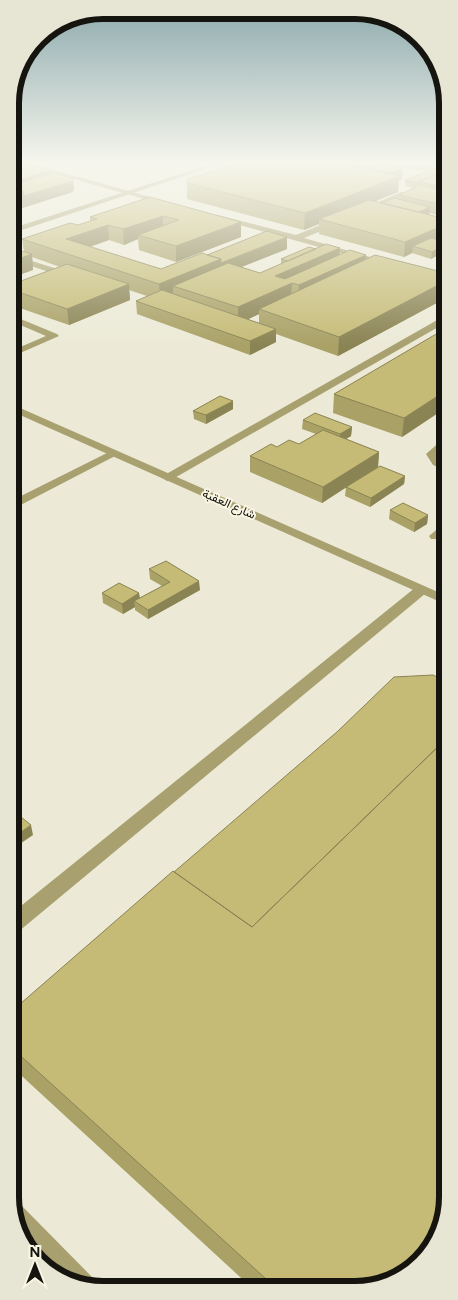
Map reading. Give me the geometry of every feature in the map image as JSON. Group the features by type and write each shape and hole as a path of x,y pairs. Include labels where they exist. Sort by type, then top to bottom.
{"street":[{"path":"19,229 33,225"},
{"path":"248,225 400,266"},
{"path":"296,238 329,225"},
{"path":"19,259 82,280"},
{"path":"46,281 64,274"},
{"path":"19,322 54,336 19,351"},
{"path":"167,477 439,322"},
{"name":"شارع العقبة","path":"19,411 439,598"},
{"path":"439,448 432,454 432,459 439,465"},
{"path":"19,502 113,453"},
{"path":"19,919 421,590"},
{"path":"24,1226 73,1276"}],"building":[{"path":"65,225 136,225 123,229 108,225 66,239 161,269 202,253 221,259 159,284 22,239"},
{"path":"166,225 234,225 176,246 138,235"},
{"path":"340,225 439,225 439,227 405,242"},
{"path":"267,231 287,237 221,263 221,259 207,255"},
{"path":"431,238 439,240 439,248 432,252 413,246"},
{"path":"326,244 340,248 275,276 285,279 350,250 366,255 299,285 292,283 238,307 173,286 228,263 260,273"},
{"path":"309,247 316,249 288,261 281,259"},
{"path":"19,250 32,254 19,259"},
{"path":"375,255 439,271 439,285 339,337 259,309"},
{"path":"67,264 129,284 67,309 19,292 19,282"},
{"path":"162,290 276,329 250,341 136,301"},
{"path":"439,332 439,395 404,418 334,394"},
{"path":"220,396 233,401 206,415 193,411"},
{"path":"315,413 352,427 340,434 303,420"},
{"path":"323,430 379,452 323,487 250,456 271,444 277,447 289,440 299,444"},
{"path":"380,466 405,476 371,498 346,487"},
{"path":"403,503 428,515 415,523 390,510"},
{"path":"166,561 199,581 148,610 134,601 170,582 149,569"},
{"path":"119,583 139,593 122,604 102,593"},
{"path":"433,675 439,678 439,746 252,927 174,872 338,731 394,677"},
{"path":"439,746 438,1214 428,1239 418,1253 397,1270 382,1277 372,1280 355,1281 268,1281 19,1054 19,1005 173,871 252,927"},
{"path":"19,815 31,825 19,833"}]}
